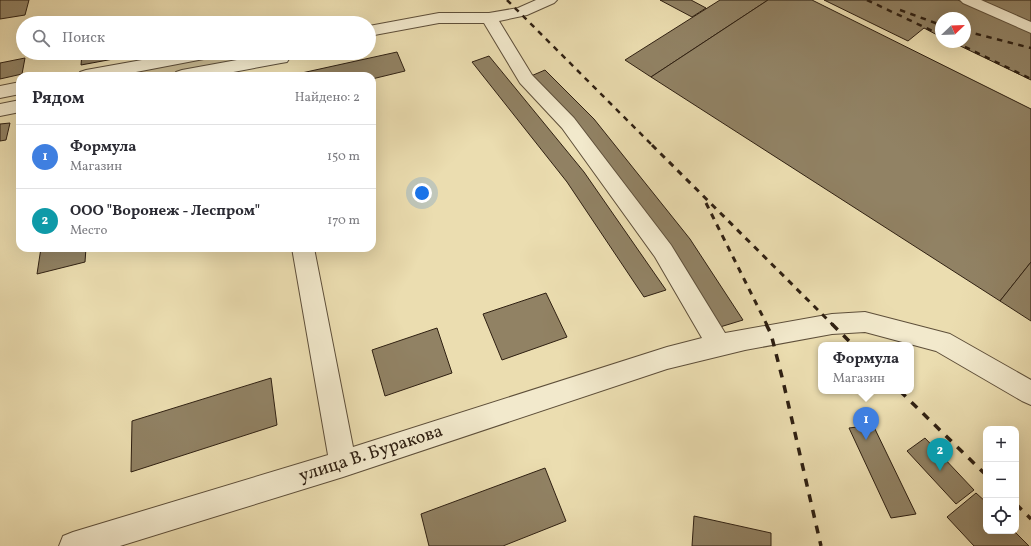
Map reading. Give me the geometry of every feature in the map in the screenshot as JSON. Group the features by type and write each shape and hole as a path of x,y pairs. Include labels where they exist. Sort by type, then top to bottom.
{"street":[{"path":"376,30 439,18 496,11 522,12 549,0"},
{"path":"968,0 1031,28"},
{"path":"496,11 526,80 568,123 663,251 719,345"},
{"path":"107,72 172,60"},
{"path":"201,72 259,60"},
{"path":"272,72 280,60"},
{"path":"0,92 16,89"},
{"path":"0,110 16,107"},
{"path":"304,252 343,464"},
{"name":"улица В. Буракова","path":"73,546 343,464 667,358 745,339 832,324 865,322 942,342 1031,393"}],"shaded area":[{"path":"191,60 247,60 182,72 126,72"}],"building":[{"path":"0,0 29,0 25,15 0,19"},
{"path":"660,0 691,0 706,8 692,17"},
{"path":"720,0 768,0 651,77 625,60"},
{"path":"768,0 812,0 1031,109 1031,262 1000,301 651,77"},
{"path":"824,0 958,0 1031,32 1031,80 964,48 971,48 971,12 935,12 935,34 924,28 908,41"},
{"path":"981,0 1031,0 1031,22"},
{"path":"397,52 405,71 376,78 376,72 306,72 361,60 376,60 376,57"},
{"path":"489,56 584,172 666,290 644,297 567,182 472,62"},
{"path":"16,60 25,60 22,72 16,72 16,75 0,79 0,63"},
{"path":"81,60 108,60 81,65"},
{"path":"545,70 594,119 690,239 743,320 720,327 531,76"},
{"path":"10,123 6,140 0,141 0,124"},
{"path":"40,252 86,252 85,262 37,274"},
{"path":"1031,262 1031,321 1000,301"},
{"path":"546,293 567,337 502,360 483,314"},
{"path":"437,328 452,373 385,396 372,350"},
{"path":"271,378 277,425 131,472 132,421"},
{"path":"873,425 916,514 891,518 849,428"},
{"path":"925,438 974,490 956,504 907,451"},
{"path":"545,468 566,521 503,546 429,546 421,514"},
{"path":"976,493 983,499 983,534 1017,534 1029,546 974,546 947,517"},
{"path":"694,516 771,533 771,546 692,546"}],"railway":[{"path":"507,0 652,145"},
{"path":"867,0 935,32"},
{"path":"900,10 935,23"},
{"path":"971,33 1031,48"},
{"path":"967,48 1031,79"},
{"path":"652,145 833,325"},
{"path":"706,203 767,325"},
{"path":"766,324 771,334 783,381 821,546"},
{"path":"833,325 850,342"},
{"path":"903,394 983,472"},
{"path":"1019,507 1031,519"}],"place":[{"name":"Формула","path":"866,440"},
{"name":"ООО \"Воронеж - Леспром\"","path":"940,471"}]}
